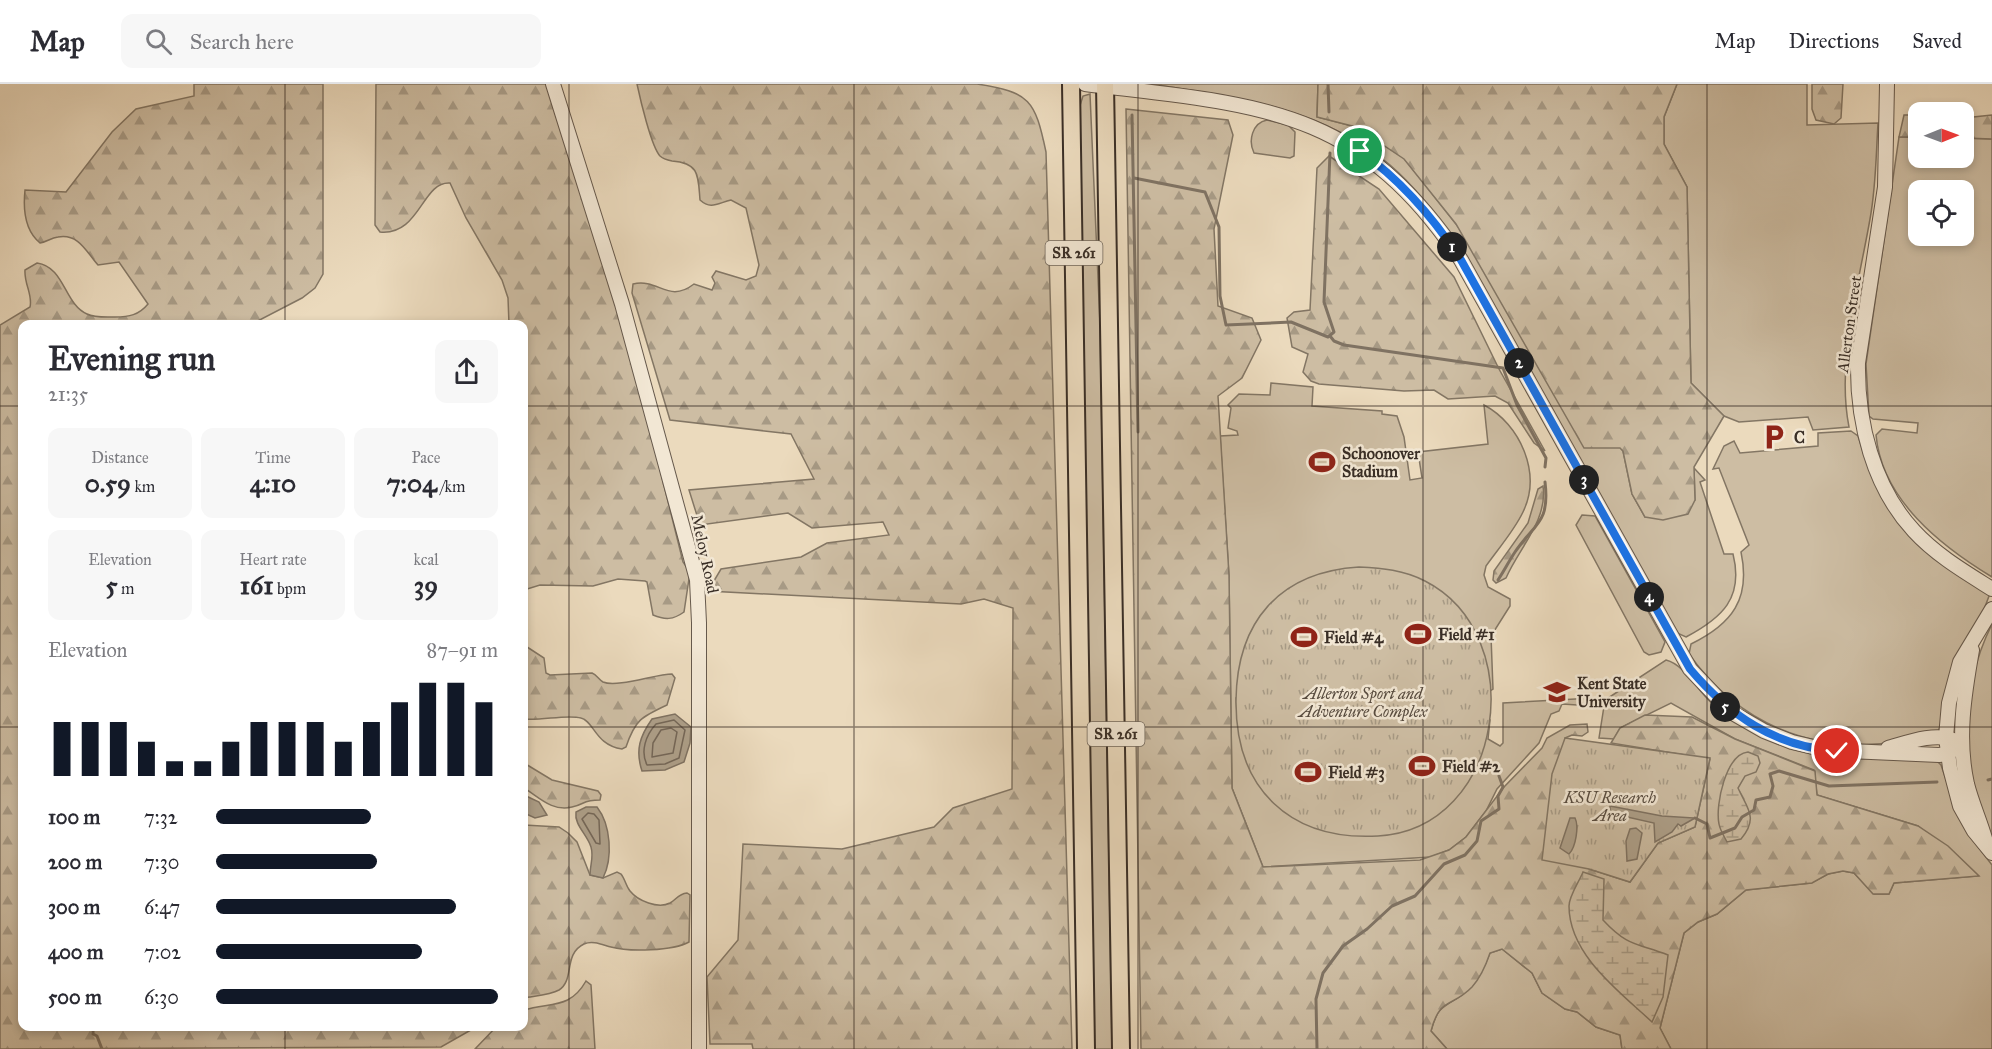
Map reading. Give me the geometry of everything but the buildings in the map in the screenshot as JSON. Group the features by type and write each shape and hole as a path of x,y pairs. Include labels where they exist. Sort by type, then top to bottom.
{"main road":[{"name":"SR 261","path":"1071,84 1086,1049"},
{"name":"SR 261","path":"1105,85 1121,1049"}],"street":[{"name":"Meloy Road","path":"553,84 622,304 697,580 699,623 699,1049"},
{"path":"1085,84 1222,102 1280,115 1340,139 1392,176 1418,201 1461,260 1690,669 1712,695 1739,717 1792,742 1826,750 1947,754 1962,744"},
{"name":"Allerton Street","path":"1887,84 1885,187 1858,363 1862,418 1878,472 1900,514 1914,531 1949,561 1992,589"},
{"path":"1990,850 1974,831 1960,806 1947,754 1946,737 1953,684 1960,663 1973,645 1992,609"},
{"path":"1973,645 1965,689 1962,744 1967,783 1990,850"},
{"path":"1880,750 1946,737 1962,744"}],"green space":[{"path":"194,84 323,84 323,274 315,288 302,298 260,320 18,320 18,1031 469,1031 441,1047 0,1049 0,325 30,307 25,270 37,263 53,271 73,302 87,314 97,317 129,316 141,311 148,304 119,262 98,265 82,245 72,238 58,237 40,243 31,232 26,219 25,190 66,192 112,132 136,109 194,96"},
{"path":"376,84 547,84 570,147 641,393 683,562 690,572 684,612 669,618 653,615 645,581 618,579 593,586 540,585 528,589 528,320 509,320 508,298 502,280 466,218 450,183 433,190 404,226 393,231 380,232 375,225"},
{"path":"637,84 977,84 1019,95 1033,110 1038,121 1046,152 1072,1049 753,1049 752,1044 710,1044 707,977 738,940 743,844 842,849 934,827 953,808 1012,789 1013,608 984,599 961,604 708,591 721,569 801,557 827,543 889,535 883,522 812,528 788,513 700,525 689,490 814,479 791,434 670,420 632,293 633,284 650,284 677,292 694,284 712,290 715,283 712,277 716,271 746,280 756,276 759,265 746,208 731,200 715,205 704,203 700,200 698,178 693,168 660,156 650,133"},
{"path":"1151,84 1318,84 1317,117 1356,127 1404,158 1456,224 1623,451 1632,494 1645,517 1695,500 1694,468 1705,480 1700,482 1724,554 1733,554 1736,569 1732,595 1720,614 1686,637 1677,633 1461,248 1428,205 1400,174 1363,145 1307,117 1246,100"},
{"path":"1318,84 1677,84 1664,117 1664,144 1687,187 1691,383 1724,416 1694,467 1695,500 1688,514 1663,520 1645,517 1632,494 1623,451 1620,448 1584,448 1456,224 1404,159 1356,127 1317,117"},
{"path":"1677,84 1807,84 1807,125 1878,123 1872,207 1847,349 1845,376 1849,427 1813,430 1808,417 1739,422 1724,416 1691,383 1687,187 1664,144 1664,117"},
{"path":"1812,84 1843,84 1841,118 1834,124 1816,120 1812,109"},
{"path":"1090,94 1100,324 1112,1049 1092,1049 1078,112 1083,96"},
{"path":"1126,109 1228,120 1233,135 1214,229 1218,306 1252,318 1261,340 1242,378 1218,396 1229,575 1232,788 1263,867 1420,860 1449,850 1466,837 1504,787 1542,748 1547,738 1570,725 1587,724 1588,732 1582,736 1572,735 1565,738 1589,869 1630,882 1658,843 1695,827 1710,759 1611,743 1620,728 1645,715 1692,717 1735,739 1815,771 1817,795 1918,826 1948,846 1979,876 1894,883 1889,894 1873,894 1854,873 1843,871 1828,874 1812,883 1746,890 1717,914 1698,922 1684,933 1660,1028 1671,1049 1622,1049 1620,1035 1596,1027 1577,1012 1565,1009 1542,993 1532,973 1502,949 1490,953 1483,971 1472,987 1438,1012 1431,1031 1447,1049 1141,1049"},
{"path":"1904,115 1908,115 1908,137 1899,137"},
{"path":"1992,115 1992,139 1974,138 1974,117"},
{"path":"1267,120 1288,125 1295,132 1294,156 1290,158 1254,153 1251,143 1253,133 1258,125"},
{"path":"1899,137 1908,137 1908,168 1974,168 1974,138 1992,139 1992,577 1934,536 1917,519 1889,480 1876,435 1882,429 1917,433 1918,423 1873,419 1869,416 1866,364"},
{"path":"1329,156 1379,189 1454,277 1499,369 1545,451 1534,443 1508,403 1495,396 1448,399 1434,390 1404,391 1319,384 1311,381 1303,372 1308,354 1292,347 1287,318 1294,312 1310,310 1317,168"},
{"path":"1271,383 1313,387 1312,406 1382,411 1382,414 1397,416 1404,437 1410,480 1422,478 1418,452 1488,444 1484,405 1508,424 1524,451 1529,466 1528,497 1523,512 1511,533 1486,566 1484,575 1488,587 1510,599 1510,606 1491,636 1493,689 1490,691 1236,698 1237,714 1490,720 1488,739 1500,746 1503,743 1503,703 1594,698 1597,702 1593,706 1562,704 1559,711 1551,714 1539,743 1497,789 1486,811 1466,837 1449,850 1431,857 1263,867 1232,788 1229,576 1220,436 1238,435 1237,431 1228,428 1231,408 1228,405 1239,394 1270,395"},
{"path":"1851,431 1858,436 1864,455 1898,517 1986,590 1989,596 1938,731 1902,741 1867,745 1833,743 1800,736 1768,724 1739,706 1713,682 1689,654 1691,644 1718,628 1735,608 1743,583 1741,552 1749,545 1719,468 1713,469 1724,446 1734,441 1740,453 1818,446 1818,433"},
{"path":"1543,486 1541,510 1537,522 1506,578 1496,583 1493,580 1494,571 1528,523 1538,489"},
{"path":"1582,515 1595,516 1665,642 1661,652 1649,655 1644,652 1576,525"},
{"name":"Allerton Sport and Adventure Complex","path":"1359,567 1393,570 1417,577 1459,607 1480,643 1490,684 1489,726 1477,766 1454,801 1421,825 1378,836 1347,835 1319,829 1294,819 1274,803 1257,783 1245,760 1238,732 1236,700 1238,672 1244,647 1254,625 1268,606 1285,591 1306,579 1331,571"},
{"path":"1992,624 1992,837 1973,785 1967,730 1973,676"},
{"path":"528,648 544,658 546,673 550,675 592,673 603,682 609,683 672,674 675,678 667,705 640,720 626,747 622,749 606,743 581,718 528,719"},
{"path":"1666,660 1680,667 1715,706 1741,725 1766,739 1791,749 1840,758 1927,758 1936,760 1941,765 1954,803 1970,836 1992,865 1992,1049 1671,1049 1660,1028 1684,933 1698,922 1717,914 1746,890 1811,883 1828,874 1843,871 1854,873 1874,894 1889,894 1894,883 1978,876 1918,826 1817,795 1814,770 1735,739 1671,703 1620,728 1614,739 1599,738 1605,700"},
{"name":"KSU Research Area","path":"1565,738 1710,758 1695,827 1658,843 1630,882 1589,869 1542,860 1552,774"},
{"path":"1748,752 1758,756 1760,763 1756,772 1745,776 1738,788 1750,813 1749,825 1741,839 1727,842 1721,831 1718,816 1721,793 1734,761 1740,755"},
{"path":"528,765 552,780 598,791 601,795 600,800 565,808 546,803 528,791"},
{"path":"528,825 559,827 577,842 590,875 603,878 617,872 621,874 630,891 643,901 665,905 682,894 690,895 689,942 662,949 639,950 619,949 594,943 584,944 573,954 564,986 547,994 528,997"},
{"path":"1583,872 1604,879 1603,920 1612,929 1626,940 1668,955 1663,997 1652,1022 1598,971 1577,941 1571,924 1569,902"},
{"path":"1502,949 1532,973 1542,993 1565,1009 1577,1012 1596,1027 1620,1035 1622,1049 1447,1049 1431,1031 1437,1014 1472,985 1490,953"},
{"path":"586,981 591,985 595,1049 475,1049 492,1031 528,1031 528,1009 559,1003 574,996"}],"water":[{"path":"675,714 691,727 690,743 684,762 665,770 642,771 639,750 648,725 652,719"},
{"path":"528,797 539,802 547,815 535,818 528,815"},
{"path":"1610,806 1662,816 1695,818 1681,826 1678,824 1672,832 1655,842 1654,823 1610,813"},
{"path":"586,807 597,807 608,832 608,861 603,878 590,875 592,851 576,817 576,812"},
{"path":"1570,818 1575,818 1577,831 1569,854 1560,848"},
{"path":"1636,828 1642,833 1637,859 1627,861 1626,841 1630,829"}],"waterway":[{"path":"1328,84 1329,112"},
{"path":"1132,115 1138,432"},
{"path":"1134,178 1205,192 1219,227 1220,296 1226,325 1291,322 1328,337 1334,332 1324,302 1330,153"},
{"path":"1330,336 1334,341 1344,345 1503,368 1517,405 1546,458 1545,467"},
{"path":"1498,580 1515,552 1543,515 1546,496 1545,482"},
{"path":"1695,818 1707,824 1710,838 1735,828 1742,817 1754,810 1756,800 1770,797 1773,786 1770,774 1779,771 1829,786 1937,782"},
{"path":"1317,1049 1316,999 1323,973 1343,946 1367,929 1392,906 1415,896 1444,864 1465,855 1477,841 1481,821 1499,809 1498,796 1503,787 1499,776"},
{"path":"1988,780 1992,779"},
{"path":"93,1031 102,1049"}],"place":[{"name":"C","path":"1774,437"},
{"name":"Schoonover Stadium","path":"1322,462"},
{"name":"Field #1","path":"1418,634"},
{"name":"Field #4","path":"1304,637"},
{"name":"Kent State University","path":"1557,692"},
{"name":"Field #2","path":"1422,766"},
{"name":"Field #3","path":"1308,772"}],"route":[{"path":"1360,151 1392,176 1418,201 1461,260 1690,669 1712,695 1731,712 1764,731 1792,742 1837,751"}]}
